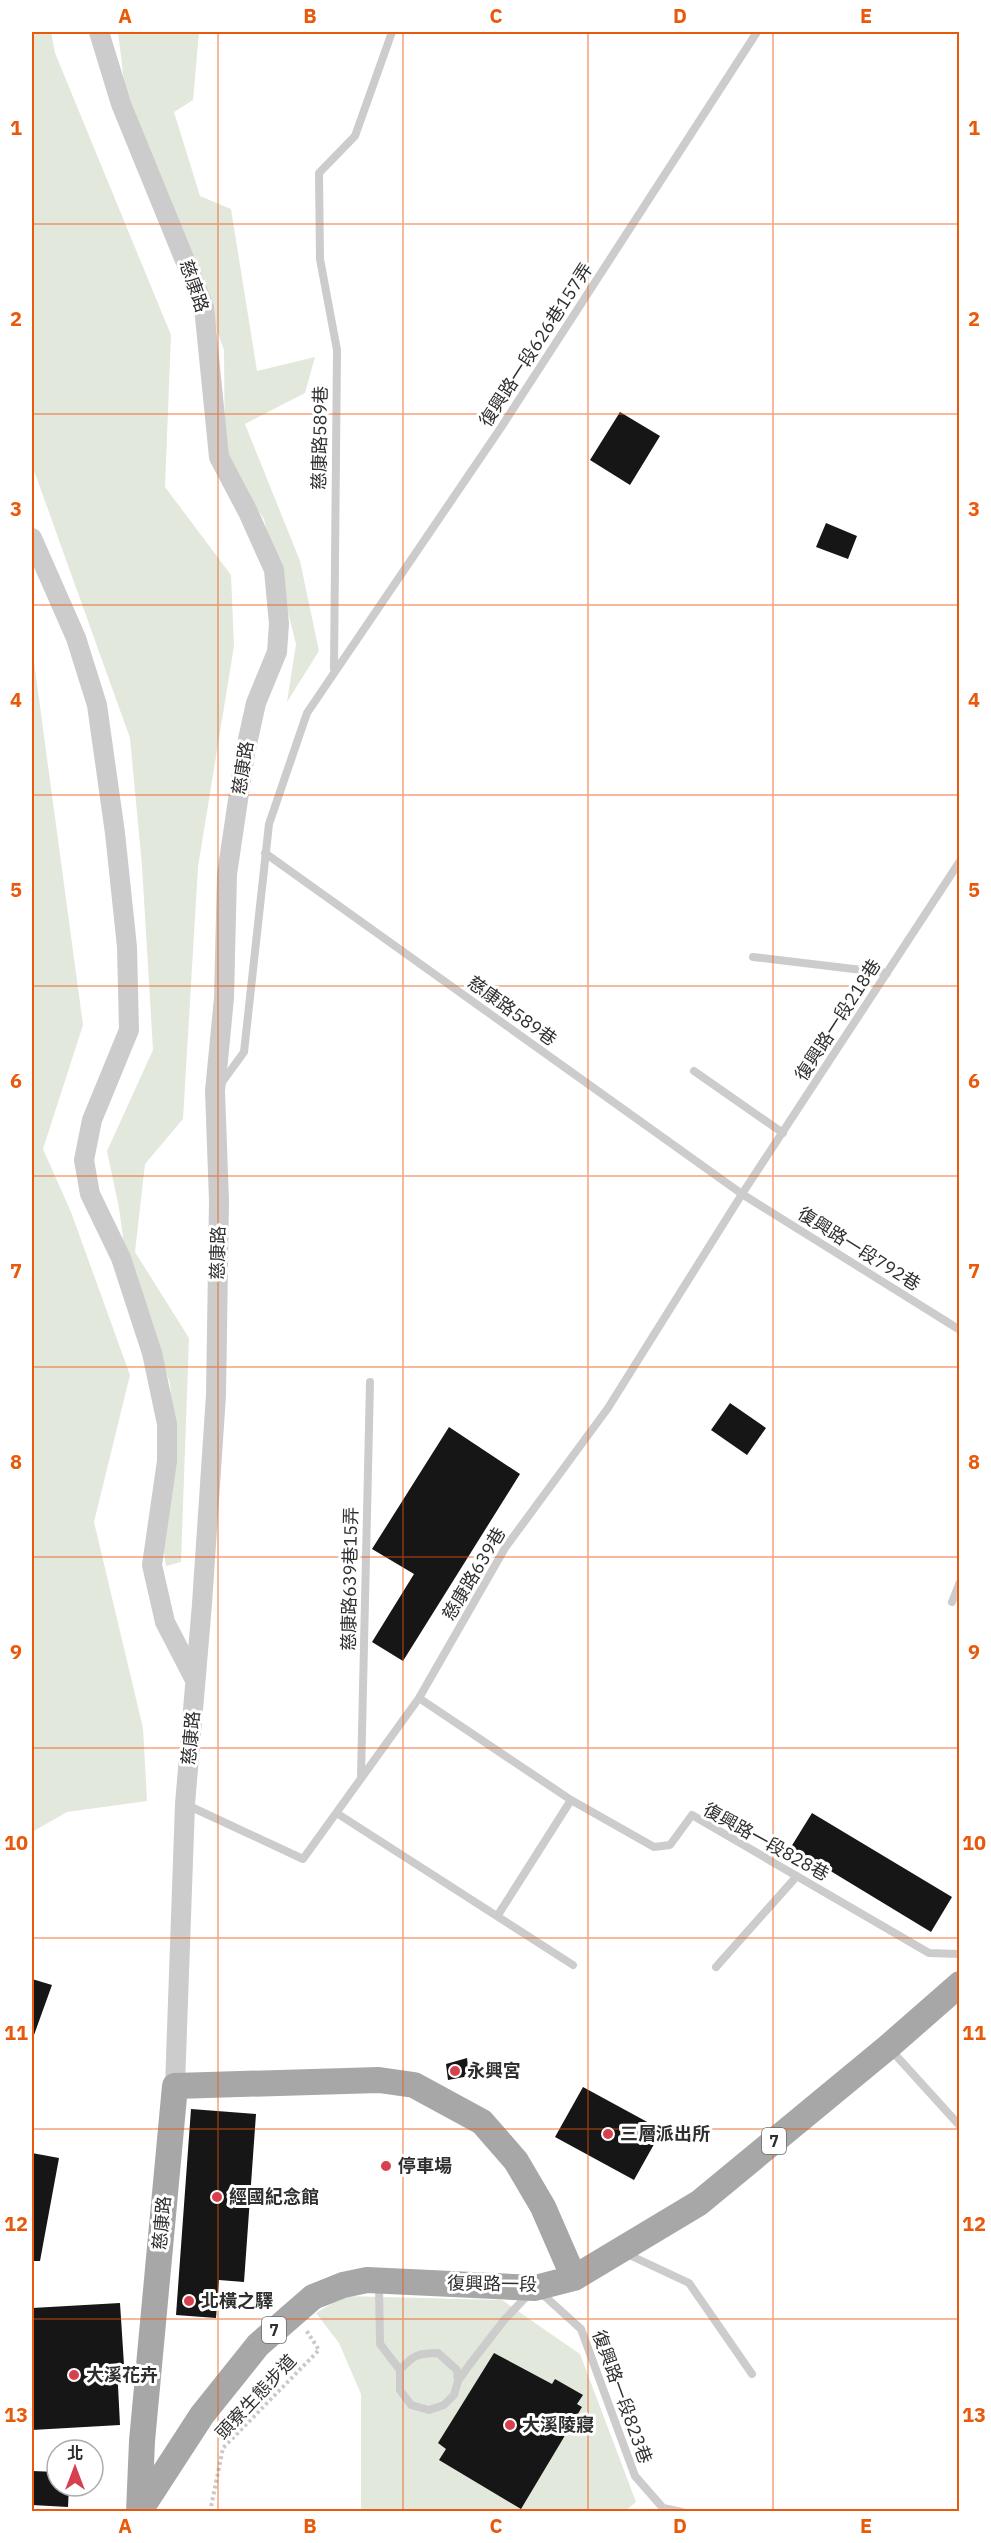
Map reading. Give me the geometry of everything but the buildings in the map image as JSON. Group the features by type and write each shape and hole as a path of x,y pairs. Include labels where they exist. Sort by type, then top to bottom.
{"main road":[{"name":"復興路一段","path":"139,2511 202,2415 258,2345 313,2296 343,2284 367,2280 535,2288 574,2278 699,2203 888,2047 960,1984"},
{"path":"175,2086 379,2080 414,2085 482,2122 516,2161 543,2207 574,2278"},
{"name":"慈康路","path":"139,2511 142,2441 175,2086"}],"street":[{"name":"慈康路","path":"99,32 121,104 204,307 219,457 248,512 274,570 279,624 277,652 256,703 245,753 227,874 224,998 215,1091 219,1201 216,1395 185,1804 175,2086"},
{"path":"32,538 76,638 97,705 115,833 127,948 129,1030 92,1120 84,1160 90,1194 120,1258 152,1353 167,1424 167,1461 152,1565 165,1622 195,1680"}],"lane":[{"name":"慈康路589巷","path":"334,670 337,350 320,259 319,173 355,136 392,32"},
{"name":"復興路一段626巷157弄","path":"334,670 502,426 757,32"},
{"path":"215,1091 244,1052 269,824 307,713 334,670"},
{"name":"慈康路589巷","path":"265,853 742,1194"},
{"name":"復興路一段218巷","path":"742,1194 960,861"},
{"path":"753,957 886,973"},
{"path":"694,1071 783,1133"},
{"name":"復興路一段792巷","path":"742,1194 960,1330"},
{"name":"慈康路639巷","path":"185,1804 303,1859 338,1814 361,1777 420,1698 505,1548 608,1408 742,1194"},
{"name":"慈康路639巷15弄","path":"361,1777 370,1382"},
{"path":"952,1602 960,1582"},
{"name":"復興路一段828巷","path":"420,1698 571,1800 654,1847 670,1845 692,1815 929,1953 960,1953"},
{"path":"498,1915 571,1800"},
{"path":"338,1814 573,1965"},
{"path":"716,1966 797,1876"},
{"path":"888,2047 960,2127"},
{"path":"618,2250 689,2283 752,2374"},
{"path":"379,2281 380,2344 400,2370 400,2390 411,2405 429,2410 444,2405 454,2396 458,2381 457,2370 448,2360 438,2354 424,2353 410,2357 400,2370"},
{"path":"458,2381 505,2319 535,2288"},
{"name":"復興路一段823巷","path":"535,2288 581,2328 635,2476 664,2510 682,2511"}],"path":[{"name":"頭寮生態步道","path":"210,2511 223,2448 319,2350 294,2312"}],"shaded area":[{"path":"32,32 51,32 55,53 171,335 165,487 231,575 234,646 198,867 183,1119 145,1164 135,1252 189,1338 181,1562 166,1566 162,1538 175,1449 170,1383 126,1260 119,1208 107,1151 153,1050 142,866 130,738 32,465"},
{"path":"118,32 199,32 193,100 174,112 200,196 231,209 257,371 315,357 305,393 245,424 300,561 319,651 287,702 296,644 264,519 225,461 224,350 169,197 125,90"},
{"path":"32,647 83,1025 43,1149 71,1212 130,1375 94,1522 143,1728 147,1801 67,1812 32,1832"},
{"name":"大溪陵寢","path":"344,2296 502,2300 580,2354 636,2502 624,2512 361,2511 361,2394 339,2343 316,2313"}],"place":[{"name":"永興宮","path":"455,2071"},
{"name":"三層派出所","path":"608,2134"},
{"name":"停車場","path":"386,2166"},
{"name":"經國紀念館","path":"217,2197"},
{"name":"北橫之驛","path":"189,2301"},
{"name":"大溪花卉","path":"74,2375"},
{"name":"大溪陵寢","path":"510,2425"}]}
